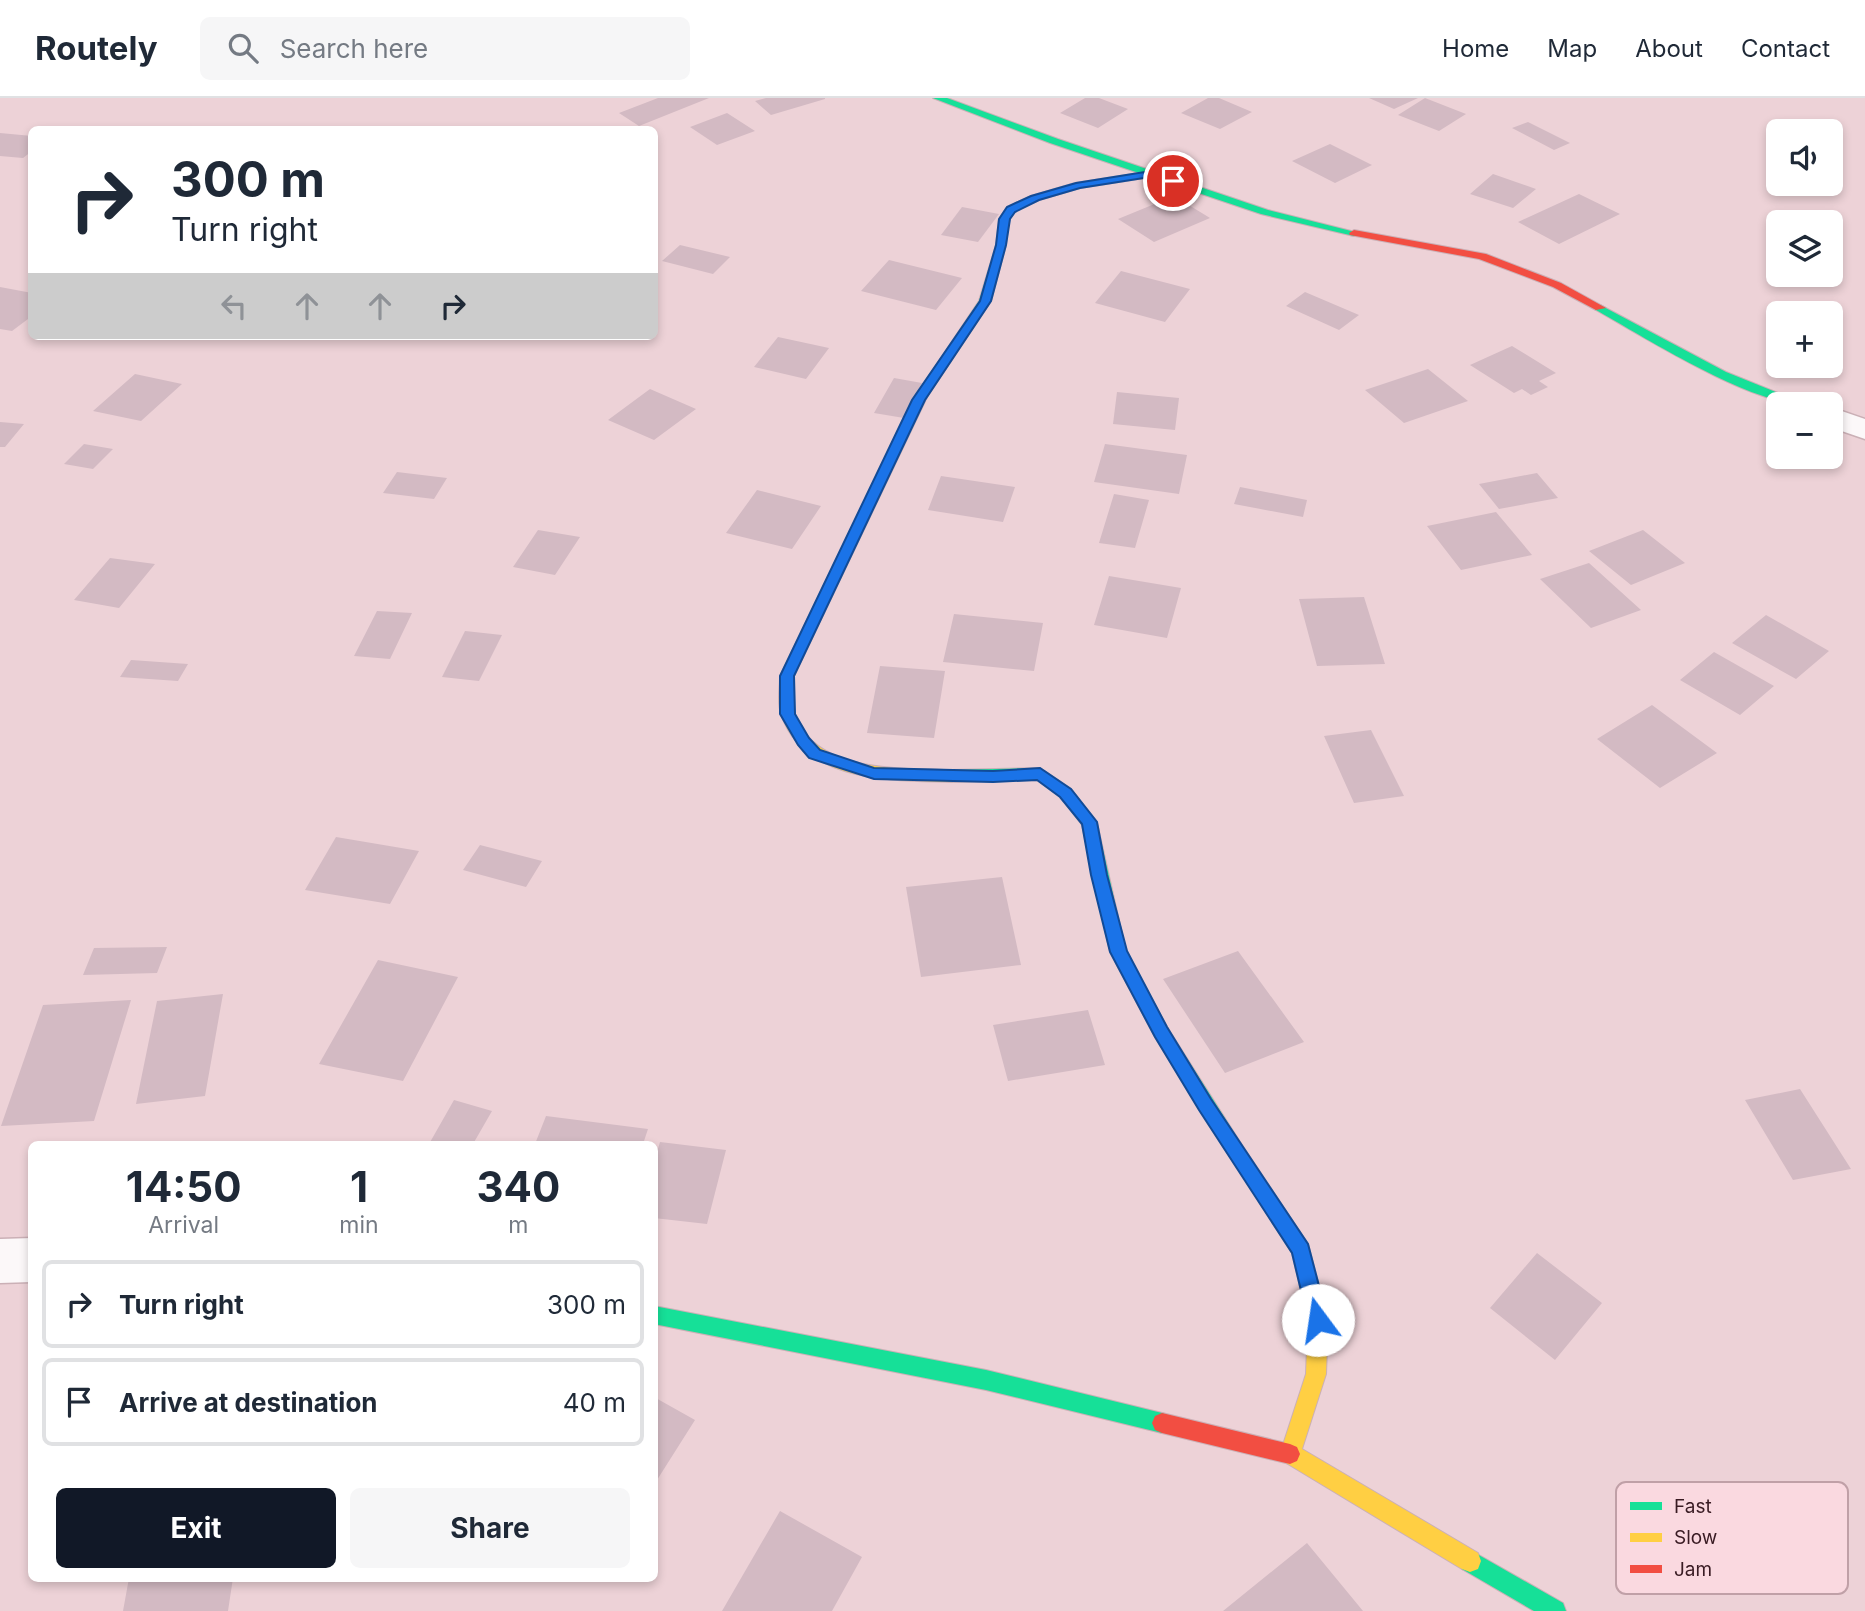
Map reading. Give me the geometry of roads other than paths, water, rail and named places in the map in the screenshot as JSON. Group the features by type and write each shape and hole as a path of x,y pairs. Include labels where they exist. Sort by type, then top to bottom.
{"street":[{"path":"938,98 1265,212 1329,228 1482,256 1557,285 1722,375 1767,392"},
{"path":"1151,174 1079,186 1035,198 1011,209 1004,219 1001,245 985,301 919,400 787,676 788,714 803,741 815,754 874,773 993,777 1040,774 1066,793 1089,822 1118,952 1161,1032 1205,1104 1301,1250 1318,1320 1316,1374 1290,1454"},
{"path":"1843,421 1865,430"},
{"path":"0,1261 28,1260"},
{"path":"658,1315 986,1380 1290,1454 1555,1611"}]}
